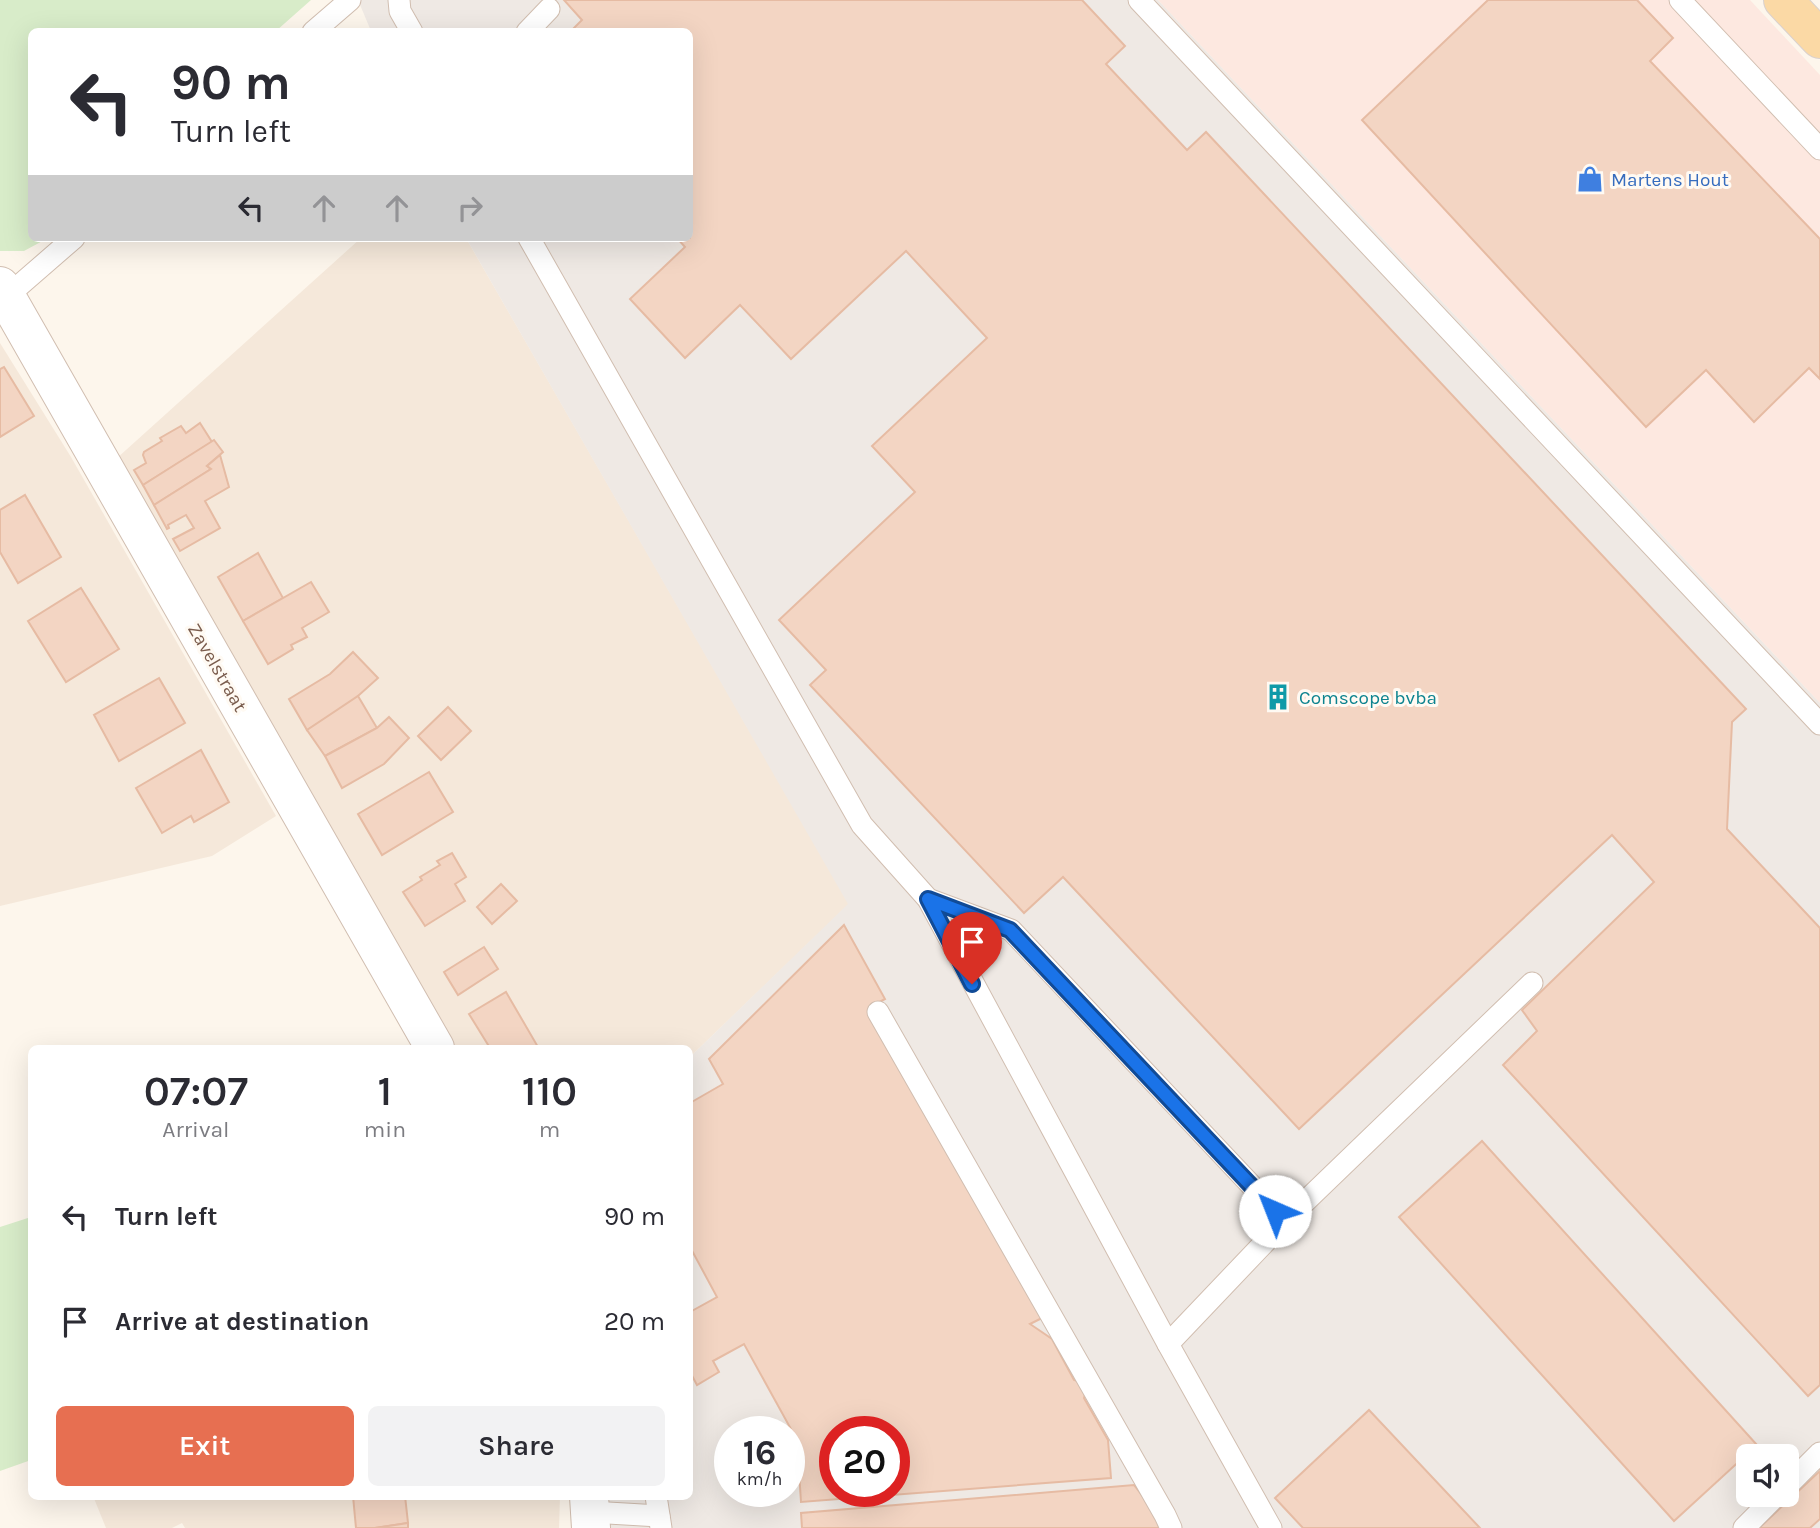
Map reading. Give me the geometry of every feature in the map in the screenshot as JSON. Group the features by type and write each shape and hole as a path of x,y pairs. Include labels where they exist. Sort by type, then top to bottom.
{"main road":[{"path":"1783,0 1820,39"}],"street":[{"name":"Zavelstraat","path":"3,291 433,1045"}],"lane":[{"path":"318,28 350,0"},
{"path":"1139,0 1820,724"},
{"path":"1680,0 1820,149"},
{"path":"395,4 410,28"},
{"path":"531,28 549,9"},
{"path":"3,291 69,242"},
{"path":"531,242 862,825 928,899 1168,1344 1271,1528"},
{"path":"928,899 1010,930 1285,1222"},
{"path":"1168,1344 1285,1222 1532,983"},
{"path":"878,1013 1171,1528"},
{"path":"1799,1474 1820,1453"},
{"path":"1744,1528 1765,1507"},
{"path":"590,1512 659,1513"}],"shaded area":[{"path":"358,0 1158,0 1820,703 1820,1528 591,1528 589,1500 693,1500 693,1054 848,904 468,242 693,242 693,28 370,28"},
{"path":"1158,0 1750,0 1820,75 1820,703"},
{"path":"357,242 468,242 849,904 693,1054 693,1045 452,1045 116,459"},
{"path":"0,343 71,457 276,816 212,856 0,906"},
{"path":"95,1500 560,1500 559,1528 185,1528 182,1523 172,1528 106,1528"}],"green space":[{"path":"0,0 311,0 279,28 28,28 28,242 41,242 24,251 0,251"},
{"path":"28,1218 28,1461 0,1471 0,1227"}],"building":[{"name":"Comscope bvba","path":"564,0 1082,0 1125,46 1106,64 1187,150 1206,132 1746,709 1732,722 1727,829 1820,928 1820,1385 1808,1396 1503,1065 1537,1031 1522,1010 1654,882 1612,835 1299,1129 1063,877 1024,913 810,685 826,670 779,620 915,492 872,446 987,338 906,251 791,359 740,305 685,358 630,299 685,247 681,242 693,242 693,28 574,28 582,20"},
{"name":"Martens Hout","path":"1488,0 1637,0 1673,38 1650,61 1820,239 1820,379 1809,368 1754,422 1706,370 1646,427 1362,120"},
{"path":"4,367 34,416 0,437 0,369"},
{"path":"200,423 212,442 143,485 134,470 146,463 144,452 162,441 160,438 181,426 186,433"},
{"path":"214,440 223,452 207,466 211,469 154,505 143,485"},
{"path":"220,455 229,487 205,501 220,528 180,551 173,539 194,528 186,515 168,525 167,529 154,505 211,469 207,466"},
{"path":"25,495 61,557 18,583 0,552 0,510"},
{"path":"258,553 283,598 243,621 218,577"},
{"path":"311,582 329,612 302,628 307,637 291,645 293,649 268,664 243,621"},
{"path":"81,588 119,649 66,682 28,621"},
{"path":"353,652 378,678 348,705 307,730 289,699 330,674"},
{"path":"159,678 185,723 119,761 94,715"},
{"path":"358,696 377,728 325,756 307,730"},
{"path":"448,707 471,731 441,760 418,736"},
{"path":"389,717 409,738 384,764 342,788 325,756 377,728"},
{"path":"201,750 229,802 194,822 191,816 162,833 136,788"},
{"path":"429,772 453,812 382,855 358,814"},
{"path":"452,853 466,877 455,884 465,901 425,926 403,892 440,865 437,861"},
{"path":"501,884 517,901 492,924 477,907"},
{"path":"844,925 885,999 870,1007 1044,1317 1030,1324 1052,1339 1074,1380 1081,1382 1086,1391 1084,1398 1108,1440 1111,1478 910,1494 910,1416 819,1416 819,1501 805,1502 805,1416 784,1416 744,1344 713,1361 719,1372 697,1385 693,1378 693,1310 717,1297 693,1253 693,1101 723,1084 709,1059"},
{"path":"484,947 498,969 458,995 444,972"},
{"path":"506,992 537,1045 488,1045 469,1014"},
{"path":"1482,1141 1756,1444 1736,1444 1736,1464 1674,1521 1399,1217"},
{"path":"1369,1410 1480,1528 1303,1528 1275,1498"},
{"path":"1820,1471 1820,1519 1810,1528 1759,1528 1781,1507 1799,1507 1799,1491"},
{"path":"1134,1485 1158,1516 1159,1528 802,1528 801,1513 910,1507 910,1504"},
{"path":"353,1500 405,1500 408,1523 356,1528"},
{"path":"408,1523 408,1528 375,1528"}],"place":[{"name":"Martens Hout","path":"1590,179"},
{"name":"Comscope bvba","path":"1278,697"}],"route":[{"path":"972,984 928,899 1010,930 1275,1211"}]}
